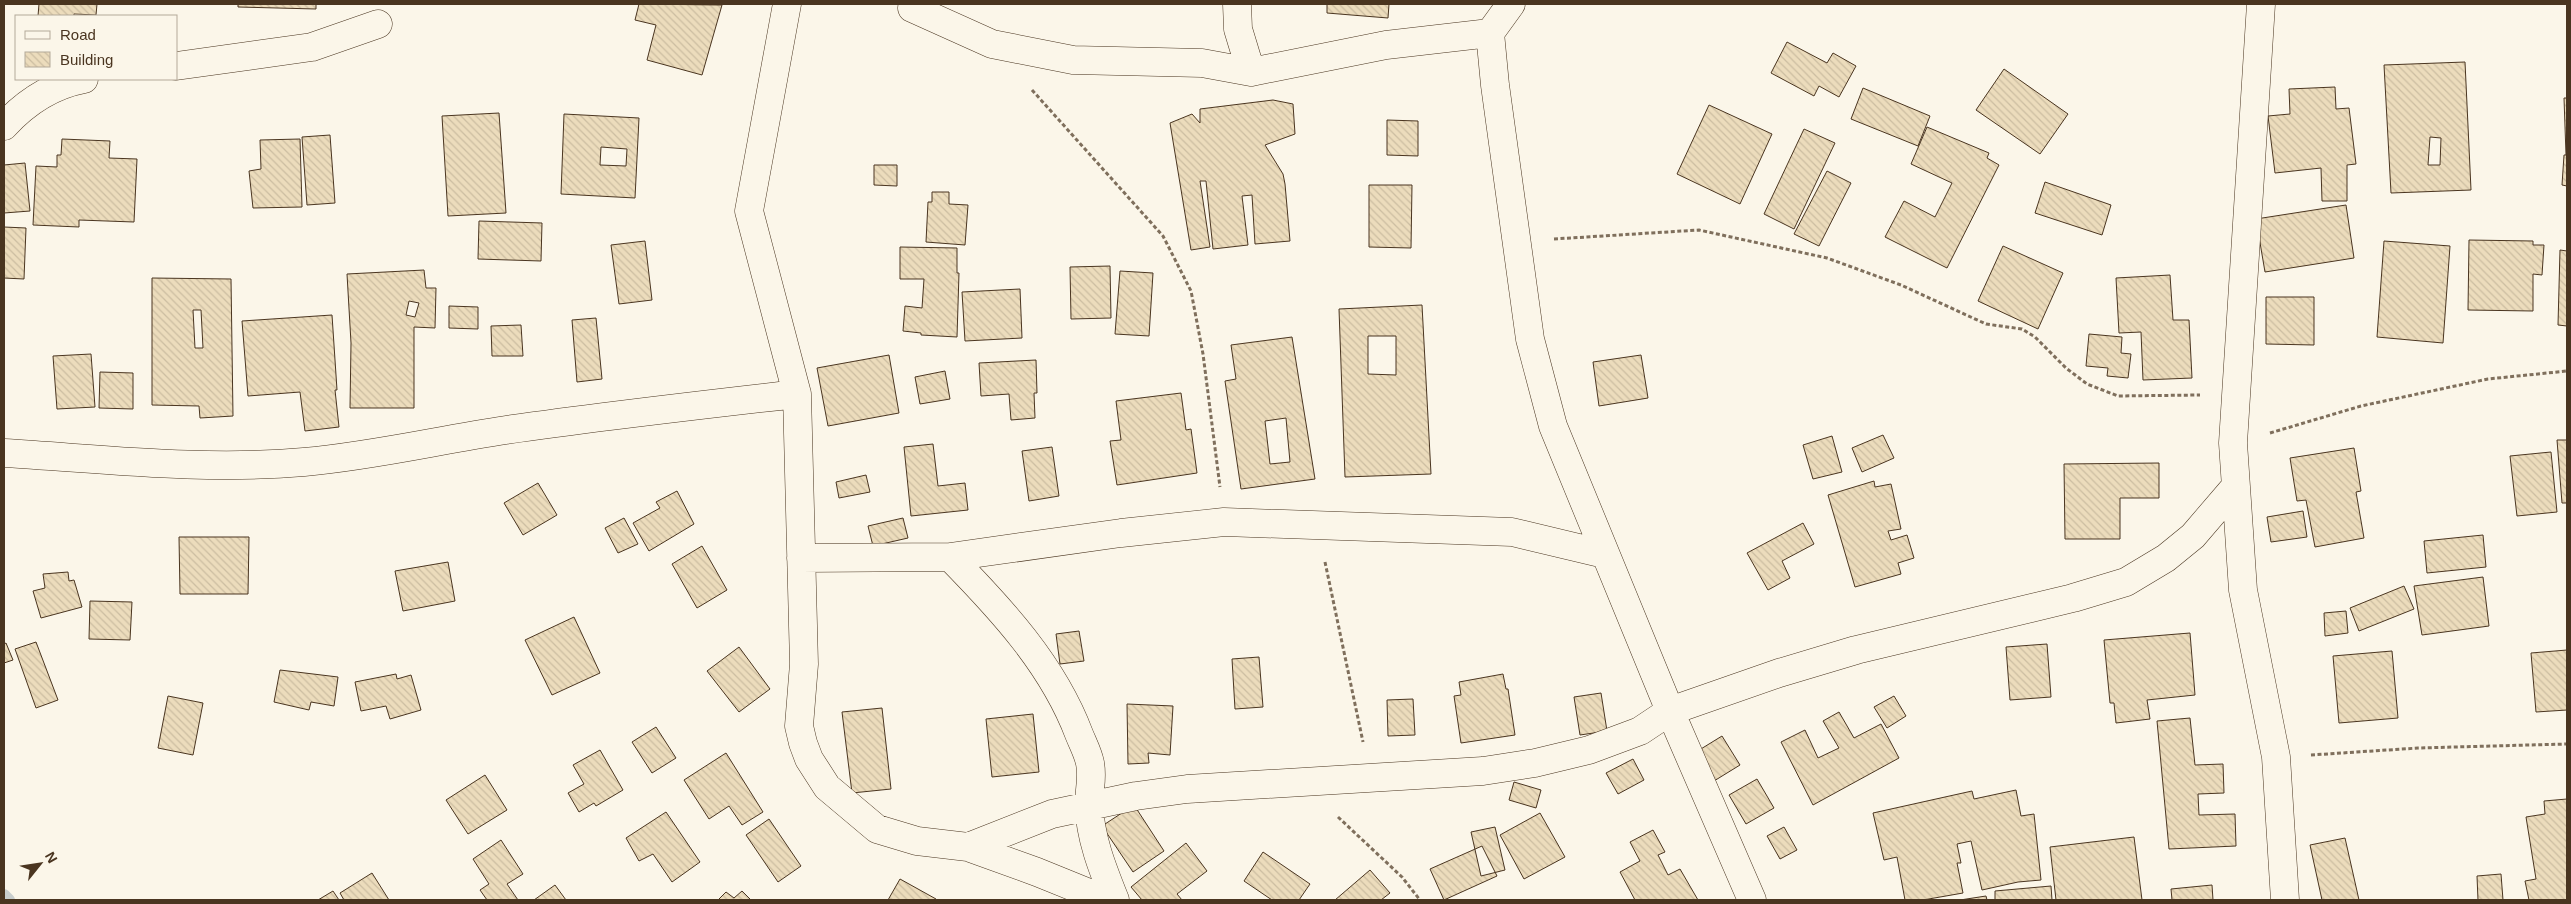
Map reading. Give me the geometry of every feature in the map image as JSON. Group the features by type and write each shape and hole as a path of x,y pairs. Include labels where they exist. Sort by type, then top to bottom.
{"street":[{"path":"787,4 749,211 797,394 804,664 799,726 809,759 828,787 877,828 917,840 968,847 1106,900"},
{"path":"1237,4 1238,29 1252,72"},
{"path":"1511,4 1490,33 1494,85 1530,339 1553,426 1604,554 1752,900"},
{"path":"2261,4 2233,443 2243,590 2276,757 2285,900"},
{"path":"912,8 992,44 1046,55 1073,60 1202,63 1252,72 1386,45 1490,33"},
{"path":"178,66 312,47 378,24"},
{"path":"4,126 21,108 62,83 78,80"},
{"path":"4,453 133,463 224,466 304,462 389,452 504,430 611,415 797,394"},
{"path":"968,847 994,838 1022,824 1090,805 1136,796 1187,789 1370,780 1483,771 1535,763 1589,750 1640,731 1670,711 1779,673 1856,650 2072,598 2126,582 2166,558 2193,536 2236,487"},
{"path":"801,558 950,557 1121,532 1224,522 1512,532 1604,554"},
{"path":"950,557 988,596 1041,661 1060,691 1090,762 1092,782 1090,805 1095,843 1115,900"}],"path":[{"path":"1031,89 1163,236 1191,291 1203,354 1224,522"},
{"path":"1516,241 1699,230 1827,258 1901,285 1986,324 2022,329 2035,337 2066,368 2087,384 2118,396 2236,395"},
{"path":"2233,443 2361,406 2488,379 2567,371"},
{"path":"1318,526 1370,780"},
{"path":"2276,757 2418,748 2567,744"},
{"path":"1301,783 1402,877 1420,900"}],"building":[{"path":"39,4 97,4 96,15 38,15"},
{"path":"238,4 316,4 316,9 238,7"},
{"path":"639,4 722,5 702,75 647,60 656,25 635,20"},
{"path":"1327,4 1389,4 1388,18 1327,13"},
{"path":"1787,42 1827,63 1833,53 1856,66 1839,97 1819,86 1814,96 1771,73"},
{"path":"2465,62 2471,190 2391,193 2384,65","holes":["2430,137 2441,138 2440,165 2428,165"]},
{"path":"2004,69 2068,114 2040,154 1976,110"},
{"path":"2335,87 2336,109 2349,108 2356,164 2347,165 2347,201 2322,201 2321,168 2275,173 2268,116 2290,114 2289,89"},
{"path":"1863,88 1930,116 1918,146 1851,119"},
{"path":"2564,98 2567,98 2567,186 2562,185 2564,155 2566,155"},
{"path":"1273,100 1293,104 1295,134 1265,145 1283,174 1290,241 1255,244 1252,195 1242,196 1248,245 1213,249 1206,181 1200,181 1210,247 1191,250 1170,123 1192,114 1200,123 1200,109"},
{"path":"1709,105 1772,134 1740,204 1677,174"},
{"path":"499,113 506,213 448,216 442,116"},
{"path":"564,114 639,118 635,198 561,194","holes":["601,147 627,149 626,166 600,165"]},
{"path":"1387,120 1418,121 1418,156 1387,155"},
{"path":"1927,127 1989,153 1987,158 1999,165 1947,268 1885,237 1904,201 1935,217 1952,183 1911,164"},
{"path":"1804,129 1835,143 1794,229 1764,214"},
{"path":"330,135 335,203 307,205 302,137"},
{"path":"62,139 110,141 109,158 137,159 134,222 79,220 79,227 33,225 36,166 57,167 57,155 61,155"},
{"path":"300,139 302,207 253,208 249,171 261,169 260,140"},
{"path":"25,163 30,211 4,213 4,165"},
{"path":"874,165 897,165 897,186 874,185"},
{"path":"1827,171 1851,183 1819,246 1794,234"},
{"path":"2045,182 2111,205 2102,235 2035,213"},
{"path":"1369,185 1412,185 1411,248 1369,247"},
{"path":"932,192 949,192 949,204 968,205 965,245 926,242 928,202 932,202"},
{"path":"2346,205 2354,258 2265,272 2256,219"},
{"path":"479,221 542,223 541,261 478,259"},
{"path":"4,227 26,228 24,279 4,278"},
{"path":"2469,240 2533,241 2533,245 2544,245 2542,275 2533,274 2533,311 2468,310"},
{"path":"645,241 652,300 619,304 611,245"},
{"path":"2384,241 2450,246 2443,343 2377,337"},
{"path":"2003,246 2063,273 2038,329 1978,301"},
{"path":"900,247 957,248 957,273 959,273 957,337 921,335 921,333 903,331 905,306 922,308 924,279 900,279"},
{"path":"2560,250 2567,251 2567,326 2558,325"},
{"path":"1110,266 1111,318 1071,319 1070,267"},
{"path":"424,270 426,288 436,288 435,328 414,327 414,408 350,408 351,343 347,274","holes":["409,301 419,303 415,317 406,315"]},
{"path":"1120,271 1153,273 1149,336 1115,334"},
{"path":"2170,275 2173,320 2189,320 2192,378 2143,380 2141,332 2119,333 2116,278"},
{"path":"152,278 231,279 233,416 200,418 199,406 152,405","holes":["193,310 201,310 203,348 195,348"]},
{"path":"1020,289 1022,338 965,341 962,292"},
{"path":"2266,297 2314,297 2314,345 2266,344"},
{"path":"1422,305 1431,474 1345,477 1339,309","holes":["1368,336 1396,336 1396,375 1368,374"]},
{"path":"449,306 478,307 478,329 449,328"},
{"path":"332,315 337,390 335,390 339,427 305,431 300,392 248,396 242,321"},
{"path":"596,318 602,379 577,382 572,320"},
{"path":"521,325 523,356 492,356 491,326"},
{"path":"2089,334 2122,337 2121,353 2131,354 2128,378 2107,376 2108,368 2086,366"},
{"path":"1292,337 1315,479 1241,489 1225,381 1236,379 1231,345"},
{"path":"91,354 95,407 57,409 53,356"},
{"path":"889,355 899,413 828,426 817,368"},
{"path":"1641,355 1648,398 1599,406 1593,362"},
{"path":"1036,360 1037,393 1034,393 1035,418 1011,420 1009,394 981,396 979,363"},
{"path":"945,371 950,399 920,404 915,377"},
{"path":"100,372 133,373 133,409 99,408"},
{"path":"1181,393 1186,430 1191,429 1197,473 1117,485 1110,441 1121,440 1116,401"},
{"path":"1286,418 1290,462 1270,464 1265,421"},
{"path":"1883,435 1894,458 1862,472 1852,448"},
{"path":"1832,436 1842,472 1813,479 1803,445"},
{"path":"2557,440 2567,440 2567,503 2562,503"},
{"path":"933,444 938,486 965,483 968,510 911,516 904,447"},
{"path":"1052,447 1059,496 1029,501 1022,451"},
{"path":"2354,448 2361,491 2356,492 2364,538 2315,547 2306,500 2297,501 2290,458"},
{"path":"2551,452 2557,512 2517,516 2510,456"},
{"path":"2159,463 2159,498 2120,498 2120,539 2065,539 2064,464"},
{"path":"866,475 870,492 839,498 836,482"},
{"path":"1874,481 1875,487 1891,484 1901,529 1888,531 1891,540 1907,535 1914,558 1898,563 1901,574 1855,587 1828,495"},
{"path":"538,483 557,515 523,535 504,503"},
{"path":"677,491 694,524 649,551 633,523 660,508 656,502"},
{"path":"2303,511 2307,537 2271,542 2267,517"},
{"path":"624,518 638,544 618,553 605,528"},
{"path":"903,518 908,538 873,546 868,526"},
{"path":"1803,523 1814,544 1782,561 1790,578 1768,590 1747,553"},
{"path":"2483,535 2486,567 2427,573 2424,541"},
{"path":"179,537 249,537 248,594 180,594"},
{"path":"702,546 727,590 697,608 672,564"},
{"path":"448,562 455,601 403,611 395,571"},
{"path":"68,572 69,581 74,580 82,607 41,618 33,591 45,588 43,574"},
{"path":"2483,577 2489,626 2422,635 2414,586"},
{"path":"2404,586 2414,609 2359,631 2350,608"},
{"path":"90,601 132,602 130,640 89,639"},
{"path":"2346,611 2348,633 2325,636 2324,613"},
{"path":"574,617 600,673 552,695 525,640"},
{"path":"1079,631 1084,661 1060,664 1056,634"},
{"path":"2190,633 2195,695 2147,700 2150,719 2116,723 2114,703 2110,703 2104,640"},
{"path":"36,642 58,700 36,708 15,649"},
{"path":"6,643 13,660 4,663 4,644"},
{"path":"2047,644 2051,697 2010,700 2006,647"},
{"path":"739,647 770,689 739,712 707,671"},
{"path":"2567,650 2567,710 2536,712 2531,653"},
{"path":"2392,651 2398,718 2339,723 2333,656"},
{"path":"1259,657 1263,707 1235,709 1232,659"},
{"path":"280,670 338,677 334,706 311,702 309,710 274,702"},
{"path":"396,674 397,679 411,675 421,710 390,719 386,706 361,711 355,682"},
{"path":"1503,674 1506,689 1508,689 1515,735 1461,743 1454,696 1461,695 1459,682"},
{"path":"1601,693 1607,731 1580,735 1574,697"},
{"path":"168,696 203,703 193,755 158,748"},
{"path":"1894,696 1906,716 1887,728 1874,707"},
{"path":"1413,699 1415,735 1388,736 1387,700"},
{"path":"1127,704 1173,706 1170,755 1148,753 1149,763 1128,764"},
{"path":"882,708 891,789 852,793 842,712"},
{"path":"1839,712 1854,738 1881,724 1899,758 1813,805 1781,742 1805,730 1818,758 1839,748 1823,721"},
{"path":"1033,714 1039,772 992,777 986,719"},
{"path":"2190,718 2195,765 2223,764 2224,793 2198,794 2199,815 2235,814 2236,846 2169,849 2157,721"},
{"path":"656,727 676,758 652,773 632,742"},
{"path":"1722,736 1740,765 1714,781 1696,752"},
{"path":"600,750 623,790 596,806 594,803 579,812 568,793 584,784 573,765"},
{"path":"726,753 763,812 742,825 729,806 709,819 684,780"},
{"path":"1633,759 1644,780 1618,794 1606,773"},
{"path":"485,775 507,810 468,834 446,800"},
{"path":"1757,779 1774,808 1746,824 1729,795"},
{"path":"1514,782 1541,790 1536,808 1509,800"},
{"path":"2016,790 2021,816 2034,814 2041,880 2018,882 1982,890 1971,841 1957,844 1961,863 1957,863 1963,893 1923,900 1905,900 1897,857 1884,860 1873,813 1972,791 1974,799"},
{"path":"2567,799 2567,900 2529,900 2525,881 2536,879 2526,817 2545,814 2544,801"},
{"path":"1134,805 1164,851 1133,872 1102,826"},
{"path":"666,812 700,862 672,882 653,854 639,861 626,838"},
{"path":"1540,813 1565,857 1524,879 1500,835"},
{"path":"769,819 801,866 778,882 746,835"},
{"path":"1495,827 1505,870 1481,876 1471,832"},
{"path":"1784,827 1797,850 1780,859 1767,836"},
{"path":"1653,830 1665,852 1658,855 1668,875 1680,869 1698,900 1635,900 1620,872 1640,861 1630,842"},
{"path":"2134,837 2142,900 2056,900 2050,847"},
{"path":"2345,838 2359,900 2322,900 2310,845"},
{"path":"501,840 523,874 507,884 518,900 487,900 480,890 489,884 473,859"},
{"path":"1186,843 1207,871 1177,894 1182,900 1142,900 1131,887"},
{"path":"1482,846 1497,876 1444,900 1430,869"},
{"path":"1263,852 1310,884 1299,900 1272,900 1244,881"},
{"path":"1370,870 1390,893 1381,900 1335,900"},
{"path":"372,873 389,900 344,900 340,893"},
{"path":"2501,874 2503,900 2478,900 2477,876"},
{"path":"900,879 936,899 888,900"},
{"path":"555,885 566,900 534,900"},
{"path":"2212,885 2213,900 2172,900 2171,889"},
{"path":"2051,886 2052,900 1995,900 1995,891"},
{"path":"333,891 339,900 318,900"},
{"path":"742,891 751,900 718,900 726,892 734,898"},
{"path":"1986,896 1987,900 1960,900"}],"waterway":[{"path":"4,895 9,900"}]}
